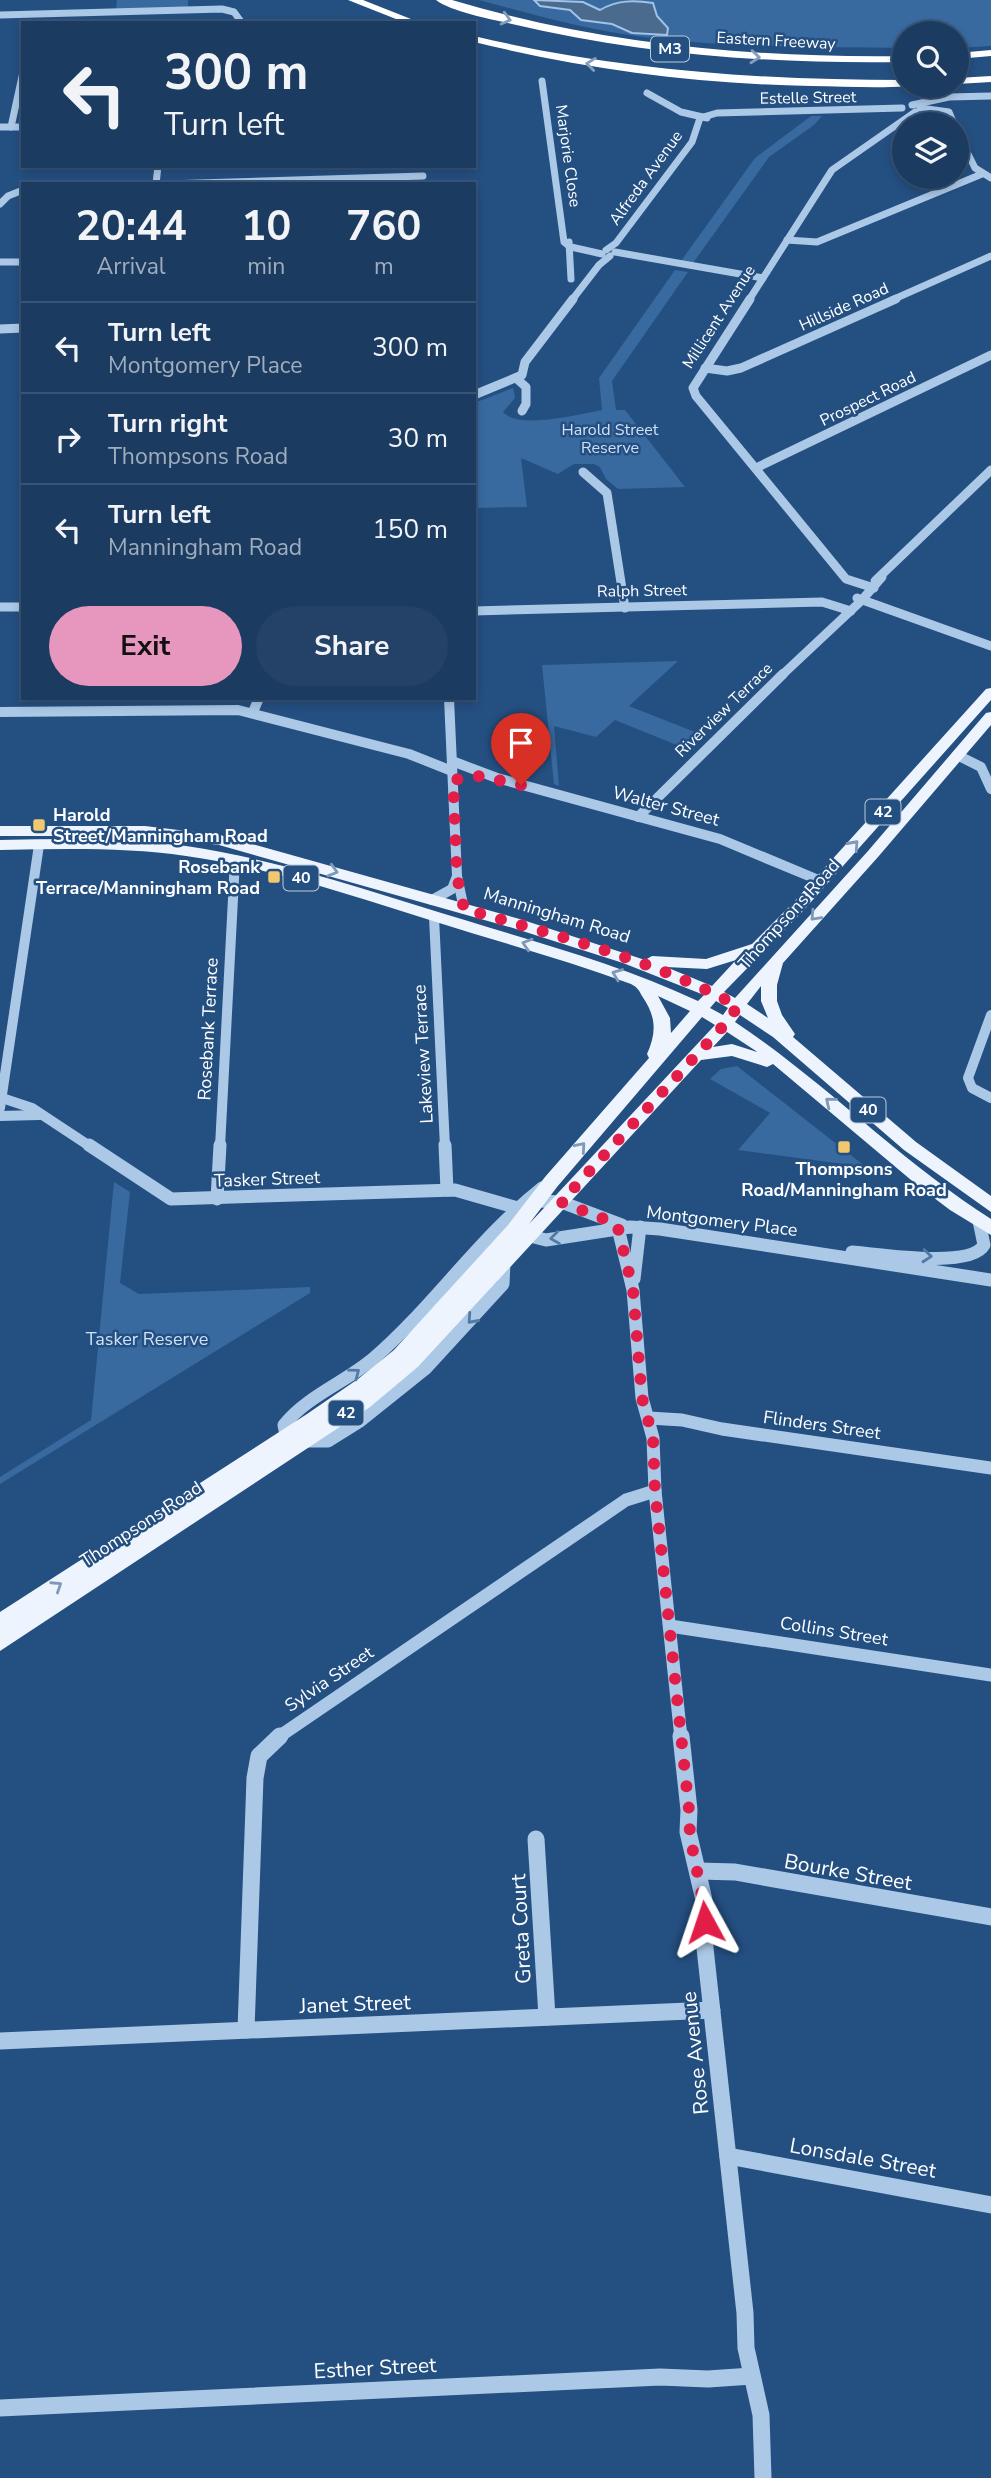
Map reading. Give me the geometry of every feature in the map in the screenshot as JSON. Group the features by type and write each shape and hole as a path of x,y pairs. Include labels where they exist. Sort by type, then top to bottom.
{"highway":[{"path":"353,0 411,21"},
{"name":"Eastern Freeway","path":"440,0 565,33 661,48 762,58 892,59"},
{"name":"M3","path":"476,39 577,62 672,74 750,81 892,83"},
{"path":"969,55 991,53"},
{"path":"969,80 991,79"}],"main road":[{"name":"Thompsons Road","path":"0,1623 297,1438 363,1402 405,1368 504,1263 551,1182 645,1073 991,692"},
{"name":"Thompsons Road","path":"0,1642 297,1438 400,1355 522,1234 561,1202 726,1023 780,954 873,854 991,716"},
{"path":"940,748 957,755"},
{"name":"Manningham Road","path":"0,831 118,830 194,835 246,846 628,959 715,993 738,1006 805,1054 931,1164 991,1205"},
{"name":"Manningham Road","path":"0,845 140,846 235,860 549,951 641,983 726,1023 798,1076 916,1175 985,1224"},
{"path":"628,959 707,964 758,946"},
{"path":"780,954 769,982 768,1000 776,1020 805,1054"},
{"path":"641,983 659,1008 664,1025 661,1043 645,1073"},
{"path":"695,1055 723,1050 740,1051 798,1076"}],"street":[{"path":"0,15 188,10 224,11 239,21"},
{"path":"33,21 35,14"},
{"path":"11,127 21,81"},
{"name":"Marjorie Close","path":"542,81 564,242 570,246 568,255 571,279"},
{"path":"647,93 681,112 704,118"},
{"path":"969,96 991,96"},
{"path":"909,112 950,98"},
{"path":"917,109 952,98"},
{"path":"938,101 936,105 942,110"},
{"path":"917,109 949,112"},
{"path":"917,109 940,112"},
{"name":"Millicent Avenue","path":"909,112 917,109"},
{"name":"Estelle Street","path":"878,111 892,113"},
{"name":"Estelle Street","path":"704,118 738,113 896,112"},
{"name":"Alfreda Avenue","path":"517,379 524,373 526,362 692,142 696,129 704,118"},
{"name":"Millicent Avenue","path":"870,587 849,581 694,393 694,386 832,170 892,123"},
{"path":"0,127 21,127"},
{"path":"969,156 975,168 991,178"},
{"path":"787,240 817,242 982,174"},
{"path":"290,182 424,180"},
{"path":"0,204 8,196 21,191"},
{"path":"570,246 762,280"},
{"name":"Hillside Road","path":"705,368 727,371 741,369 991,256"},
{"path":"0,262 21,261"},
{"path":"0,329 21,328"},
{"name":"Prospect Road","path":"756,468 991,355"},
{"path":"476,394 517,379 526,387 526,404 522,411"},
{"name":"Riverview Terrace","path":"638,817 991,470"},
{"path":"583,472 607,493 625,608"},
{"path":"861,599 989,645"},
{"name":"Ralph Street","path":"476,611 810,603 847,610"},
{"path":"0,607 21,607"},
{"path":"253,712 258,700"},
{"path":"449,700 457,876 464,909"},
{"name":"Walter Street","path":"0,712 229,709 253,712 730,842 821,881"},
{"name":"Walter Street","path":"409,754 426,756 470,776 497,778"},
{"path":"957,755 981,767 991,789"},
{"path":"1,1103 39,845"},
{"name":"Rosebank Terrace","path":"217,1199 235,860"},
{"path":"432,900 448,892 457,876"},
{"name":"Lakeview Terrace","path":"434,917 447,1190"},
{"path":"991,1015 968,1072 972,1088 991,1098"},
{"name":"Tasker Street","path":"1,1103 24,1104 167,1197 177,1200 447,1190 466,1192 518,1208"},
{"path":"0,1116 40,1115"},
{"name":"Thompsons Road","path":"297,1438 284,1425 290,1415 351,1377 379,1354 518,1208 551,1182"},
{"name":"Montgomery Place","path":"539,1201 561,1202 626,1227 810,1250 991,1280"},
{"name":"Montgomery Place","path":"810,1250 962,1258 973,1256 983,1247 985,1224"},
{"name":"Montgomery Place","path":"522,1234 546,1240 626,1227"},
{"name":"Rose Avenue","path":"626,1227 642,1398 653,1438 655,1491 689,1810 688,1832 704,1900 705,1948 745,2314 746,2348 761,2415 763,2478"},
{"name":"Rose Avenue","path":"626,1227 633,1290"},
{"name":"Flinders Street","path":"649,1418 682,1420 722,1429 991,1468"},
{"name":"Sylvia Street","path":"246,2030 255,1778 259,1756 277,1738 626,1500 655,1491"},
{"name":"Collins Street","path":"670,1626 991,1675"},
{"name":"Greta Court","path":"536,1839 547,2017"},
{"name":"Bourke Street","path":"699,1871 723,1870 991,1917"},
{"name":"Janet Street","path":"0,2041 712,2010"},
{"name":"Lonsdale Street","path":"728,2156 991,2205"},
{"name":"Esther Street","path":"0,2408 660,2377 708,2379 752,2376"}],"green space":[{"path":"117,0 188,0 188,7 116,9"},
{"path":"479,0 991,0 991,46 969,47 969,21 892,21 892,48 703,43 636,36 557,21"},
{"path":"811,116 822,116 814,125 769,157 693,263 681,261 755,158"},
{"name":"Harold Street Reserve","path":"675,270 688,272 612,381 616,410 625,410 685,487 618,489 606,479 600,467 594,464 574,464 558,474 521,458 527,507 476,508 476,402 513,388 515,398 503,412 522,420 550,419 602,410 599,378"},
{"path":"678,661 629,706 705,736 689,750 615,720 596,737 554,726 559,786 554,784 542,665"},
{"path":"737,1066 866,1167 738,1150 770,1113 710,1079 721,1069"},
{"name":"Tasker Reserve","path":"114,1182 130,1192 120,1283 139,1294 310,1287 310,1293 0,1484 0,1477 91,1420"}],"shaded area":[{"path":"534,0 583,2 600,10 626,2 653,3 657,16 668,28 667,35 632,33 612,24 581,20 570,10 540,6"}],"place":[{"name":"Harold Street/Manningham Road","path":"39,825"},
{"name":"Rosebank Terrace/Manningham Road","path":"274,877"},
{"name":"Thompsons Road/Manningham Road","path":"844,1147"}],"route":[{"path":"521,785 478,776 453,780 457,876 464,909 628,959 694,983 738,1006 726,1023 561,1202 617,1224 633,1290 642,1398 653,1438 655,1491 689,1810 688,1832 699,1871 705,1922"}]}
